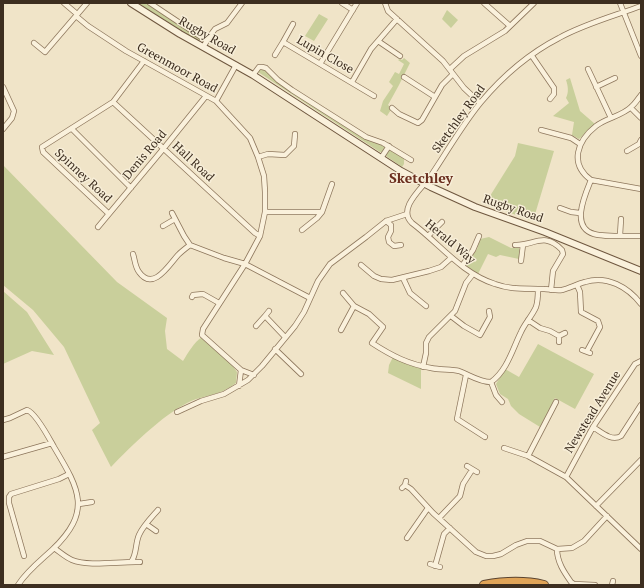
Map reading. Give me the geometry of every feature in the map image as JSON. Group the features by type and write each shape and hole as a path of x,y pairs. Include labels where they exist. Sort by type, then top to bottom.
{"highway":[{"path":"484,585 506,581 532,582 544,585"}],"main road":[{"name":"Rugby Road","path":"131,3 202,47 253,75 424,184 460,201 545,232 641,271"}],"street":[{"name":"Greenmoor Road","path":"64,3 108,40 216,101 250,138 264,176 264,212 260,236 246,264 219,303 203,329 202,334 241,370"},
{"path":"34,43 45,52 87,3"},
{"path":"150,3 207,41"},
{"path":"202,47 215,29 228,23 242,3"},
{"path":"342,3 353,10"},
{"path":"320,64 357,3"},
{"path":"385,3 388,11 444,61 464,88 480,103"},
{"path":"485,3 510,26"},
{"path":"392,108 418,123 422,120 442,85 464,56 498,36 534,3"},
{"path":"620,3 641,56"},
{"name":"Sketchley Road","path":"424,184 480,103 497,85 532,56 552,42 573,31 641,6"},
{"path":"352,82 371,48 397,19"},
{"name":"Lupin Close","path":"293,24 283,42 352,82 368,94 374,96"},
{"path":"378,41 400,56"},
{"path":"276,55 283,42"},
{"path":"532,56 554,88 554,94 550,99"},
{"path":"131,188 72,129 113,102 144,61"},
{"path":"216,101 236,65"},
{"path":"253,75 259,67 262,66 266,68 278,80 292,90 366,137 384,143 409,160"},
{"path":"588,68 611,118"},
{"path":"404,77 435,96"},
{"path":"596,87 615,78"},
{"path":"3,87 14,110 12,118 3,129"},
{"path":"641,95 631,108 596,126 580,144 577,160 580,169 591,180 641,189"},
{"name":"Denis Road","path":"98,227 206,96"},
{"name":"Hall Road","path":"113,102 260,236"},
{"path":"631,108 641,118"},
{"name":"Spinney Road","path":"72,129 42,147 43,152 109,214"},
{"path":"541,130 571,138 580,144"},
{"path":"258,157 268,154 285,155 294,146 295,134"},
{"path":"627,151 639,144 641,140"},
{"path":"381,158 389,146"},
{"path":"591,180 580,213 582,224 593,234 641,236"},
{"path":"302,230 322,212 332,184"},
{"path":"177,412 201,401 224,394 239,386 254,374 298,321 304,312 318,281 330,264 386,220 407,214 411,201 424,184"},
{"path":"560,208 570,212 580,213"},
{"path":"264,212 322,212"},
{"path":"172,213 190,245 224,258 246,264 310,298"},
{"name":"Herald Way","path":"407,214 409,220 451,258 473,274 488,282 516,288 563,290 594,280 607,281 623,287 641,304"},
{"path":"163,226 175,219"},
{"path":"620,219 620,235"},
{"path":"386,220 391,225 391,231 388,237 389,242 394,246 401,245"},
{"path":"428,236 442,222"},
{"path":"462,266 473,250 478,236"},
{"path":"515,245 523,245 538,240 545,240 552,242 562,250 563,254 553,271 551,290"},
{"path":"133,254 139,272 146,277 158,278 179,254 190,245"},
{"path":"521,261 523,245"},
{"path":"360,265 374,276 381,279 392,280 441,267 451,258"},
{"path":"422,367 426,353 426,343 429,337 455,311 466,283 473,274"},
{"path":"403,278 410,293 426,306"},
{"path":"576,285 580,292 581,312 598,321 600,327 586,351"},
{"path":"343,293 354,306 369,314 383,327 372,343 406,362 422,367 459,371 484,382 491,382 500,374 536,306 538,288"},
{"path":"192,297 194,294 203,294 219,303"},
{"path":"341,330 354,306"},
{"path":"256,326 269,311"},
{"path":"451,316 464,326 480,335 490,317 489,311"},
{"path":"265,316 285,338"},
{"path":"528,320 540,328 559,336"},
{"path":"559,336 565,333"},
{"path":"559,336 559,342"},
{"path":"275,350 301,374"},
{"name":"Newstead Avenue","path":"566,477 593,427 635,364 641,360"},
{"path":"239,386 241,370 254,374"},
{"path":"466,375 457,419 485,437"},
{"path":"491,382 496,395 502,402"},
{"path":"528,456 556,402"},
{"path":"593,427 617,439 621,436 641,405"},
{"path":"3,420 27,410 30,411 52,444 75,485 79,504 75,521 70,530 54,548 27,573 18,585"},
{"path":"3,457 52,444"},
{"path":"504,448 528,456 566,477 640,546"},
{"path":"596,506 641,460"},
{"path":"438,518 460,496 463,484 474,471 467,466"},
{"path":"24,556 9,503 9,497 11,494 59,479 69,474"},
{"path":"404,485 411,489 438,518 476,552 486,556 502,554 516,545 527,541 540,541 557,549 572,548 578,546 607,516"},
{"path":"79,504 92,502"},
{"path":"406,538 428,508"},
{"path":"131,562 135,556 135,546 139,536 146,524 158,510"},
{"path":"146,524 156,531"},
{"path":"440,567 433,565 444,534 450,528"},
{"path":"54,548 76,562 140,562"},
{"path":"557,549 557,557 559,562 571,582 574,584 595,585"}],"green space":[{"path":"138,3 147,3 201,40 197,40"},
{"path":"447,10 458,20 451,28 442,19"},
{"path":"319,14 328,19 314,41 305,36"},
{"path":"404,58 410,63 388,105 392,108 387,116 380,111 383,101 393,86 389,82 395,72 399,74 404,64 398,60 402,60"},
{"path":"262,68 289,88 385,146 383,152 380,152 258,72"},
{"path":"570,78 580,111 595,124 579,139 572,135 574,122 553,116 569,103 566,98 568,89 566,80"},
{"path":"518,143 554,151 533,221 485,204 515,156"},
{"path":"391,149 404,158 404,164 402,167 386,156 386,153"},
{"path":"3,165 117,282 167,318 165,331 167,349 183,361 189,351 202,337 232,365 237,372 236,383 223,391 191,401 177,409 147,432 111,467 92,430 100,423 64,347 33,310 3,285"},
{"path":"489,237 511,248 519,248 519,259 500,255 496,257 488,254 478,274 467,267 466,264 477,249 480,239"},
{"path":"3,291 27,312 54,355 32,351 3,364"},
{"path":"538,344 594,374 575,409 555,398 540,427 519,414 511,406 508,399 500,394 496,384 505,369 519,377"},
{"path":"393,357 407,364 421,368 421,389 388,373 389,365"}],"district":[{"name":"Sketchley","path":"421,179"}]}
